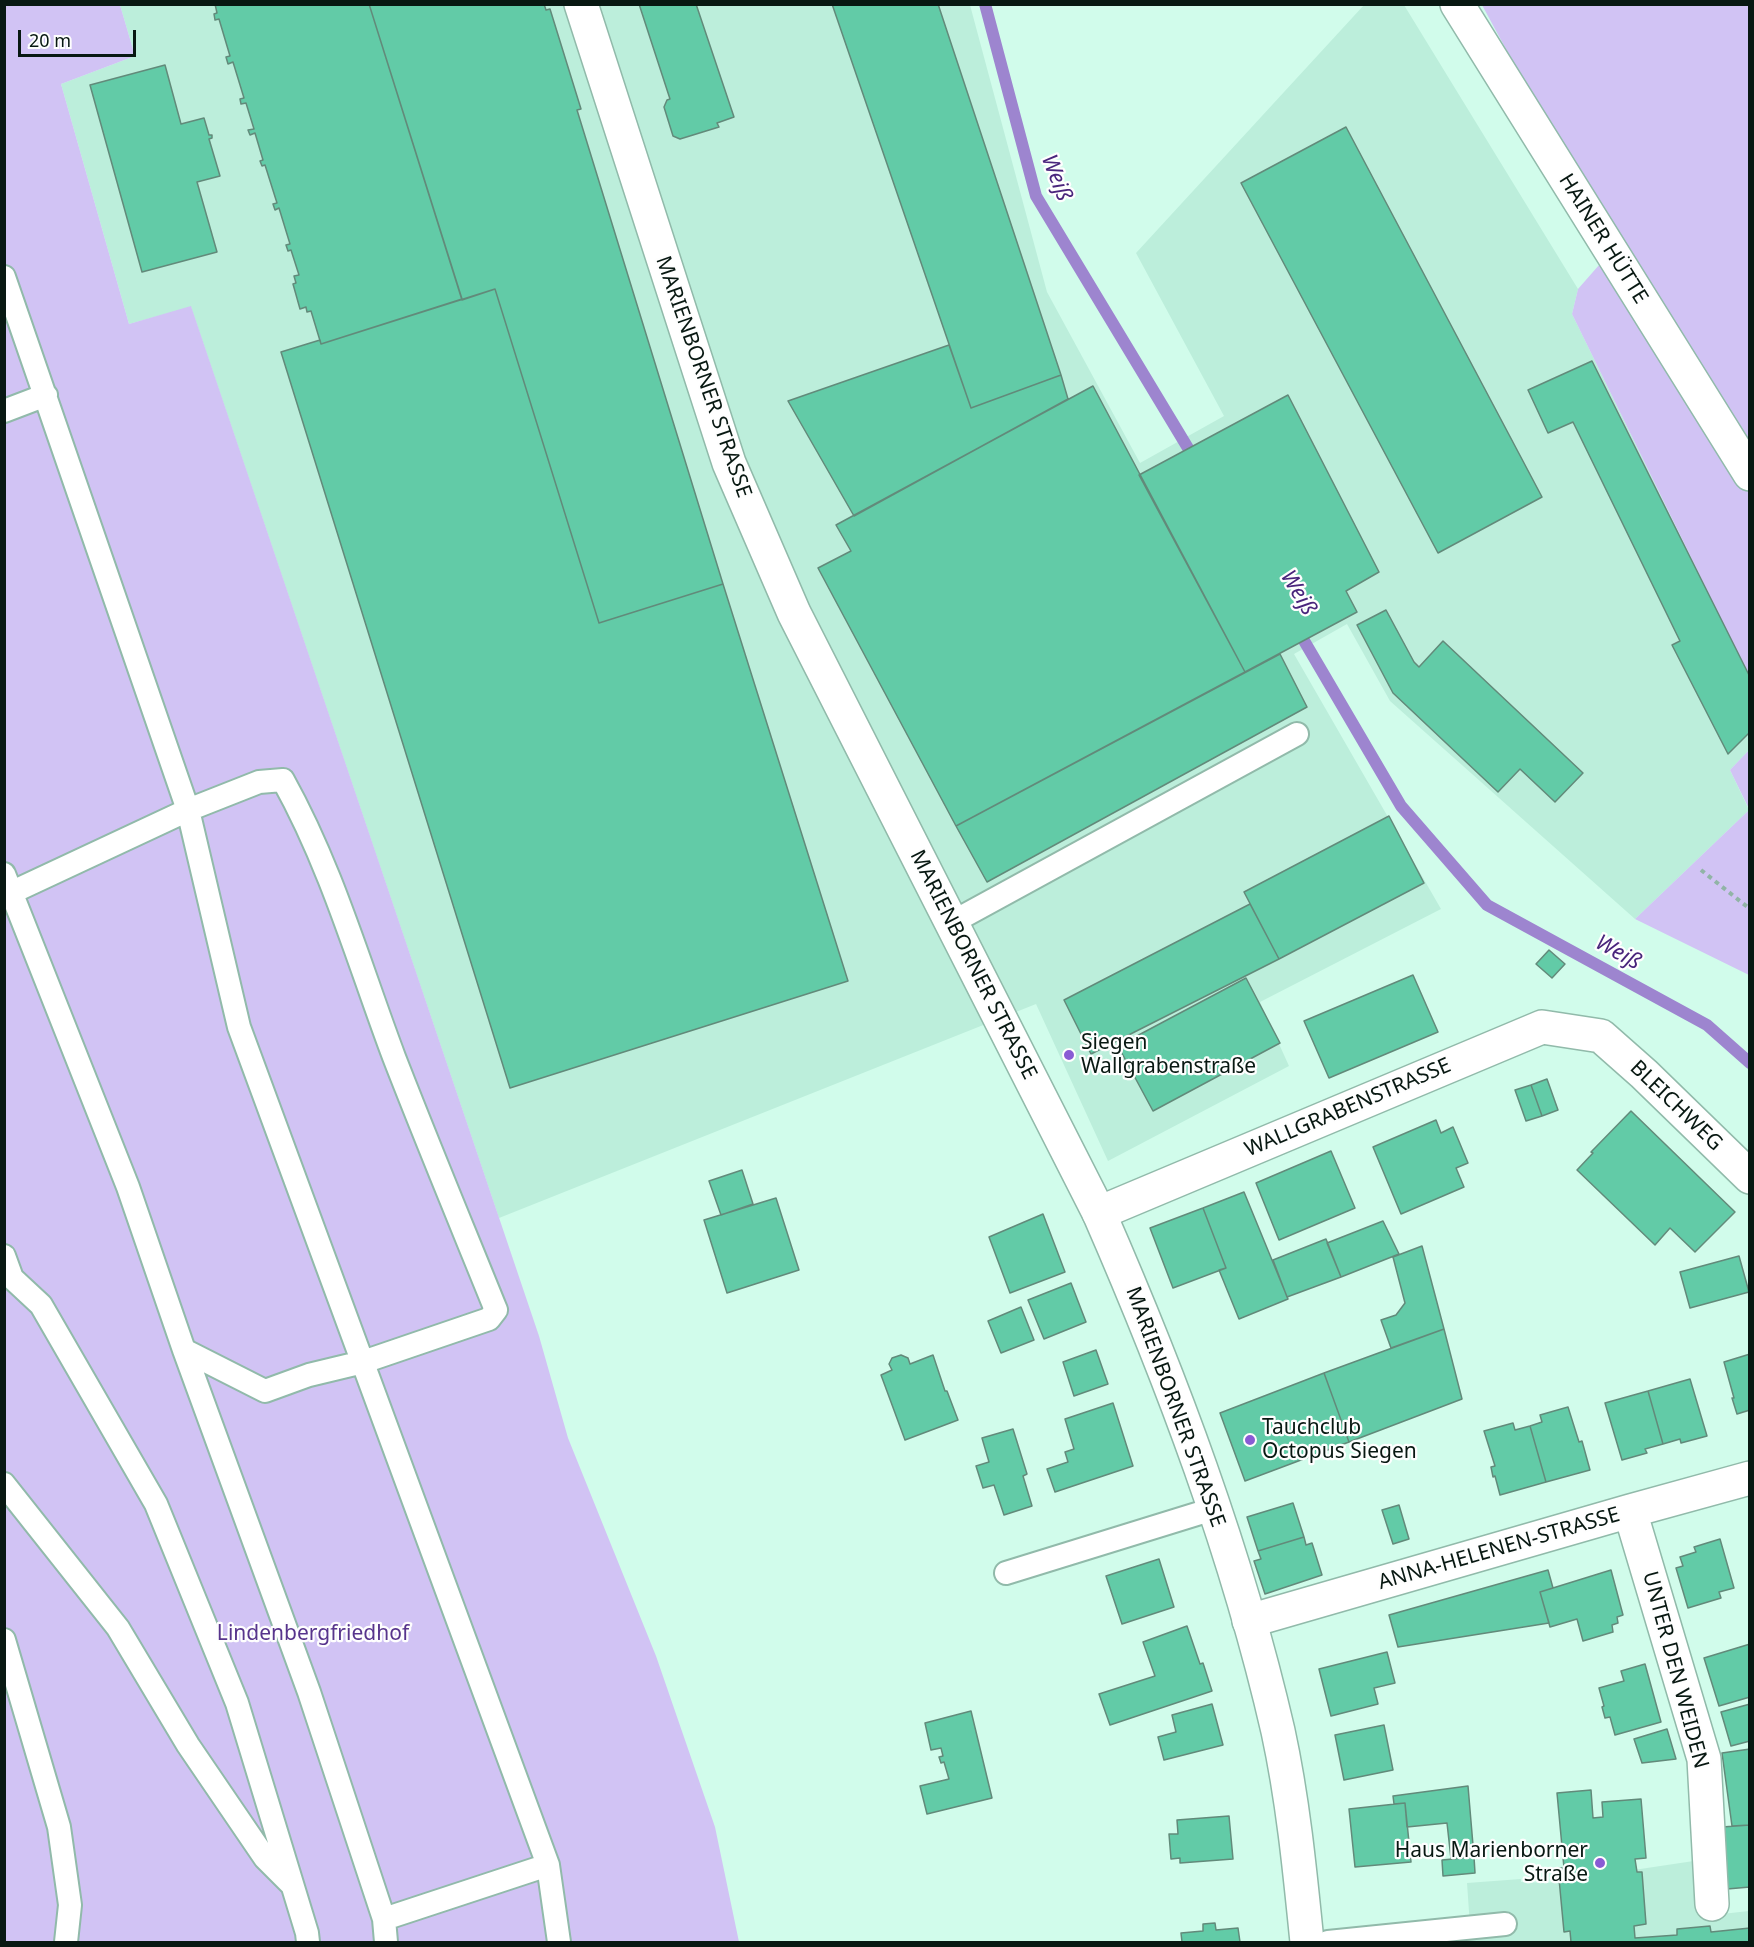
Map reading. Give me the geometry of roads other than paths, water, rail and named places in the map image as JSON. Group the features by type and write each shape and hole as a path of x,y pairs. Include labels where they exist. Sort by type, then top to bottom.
{"street":[{"name":"MARIENBORNER STRASSE","path":"582,4 729,463 794,613 1100,1213 1180,1408 1249,1621 1278,1733 1297,1850 1307,1942"},
{"name":"HAINER HÜTTE","path":"1457,4 1749,474"},
{"name":"WALLGRABENSTRASSE","path":"1100,1213 1542,1027 1601,1036"},
{"name":"BLEICHWEG","path":"1601,1036 1644,1074 1749,1177"},
{"name":"ANNA-HELENEN-STRASSE","path":"1249,1621 1749,1478"},
{"name":"UNTER DEN WEIDEN","path":"1630,1511 1704,1759 1712,1904"}],"lane":[{"path":"4,277 188,810 239,1027 548,1864 559,1942"},
{"path":"4,411 46,395"},
{"path":"951,923 1297,734"},
{"path":"184,1350 265,1391 309,1375 363,1362 489,1318 496,1310 394,1057 335,890 302,813 283,780 259,783 188,810 7,888 128,1187 184,1350 309,1692 384,1919 386,1942"},
{"path":"4,1256 12,1278 41,1305 156,1504 237,1703 294,1887 308,1942"},
{"path":"4,1484 22,1503 118,1628 189,1745 258,1848 294,1887"},
{"path":"1006,1573 1213,1509"},
{"path":"4,1640 59,1827 70,1905 66,1942"},
{"path":"384,1919 548,1864"},
{"path":"1328,1942 1505,1924"}],"waterway":[{"name":"Weiß","path":"985,4 1036,196 1197,463"},
{"name":"Weiß","path":"1296,627 1401,806 1487,905 1707,1025 1750,1063"}],"place":[{"name":"Siegen Wallgrabenstraße","path":"1069,1055"},
{"name":"Tauchclub Octopus Siegen","path":"1250,1440"},
{"name":"Haus Marienborner Straße","path":"1600,1863"}],"park label":[{"name":"Lindenbergfriedhof","path":"313,1634"}]}
